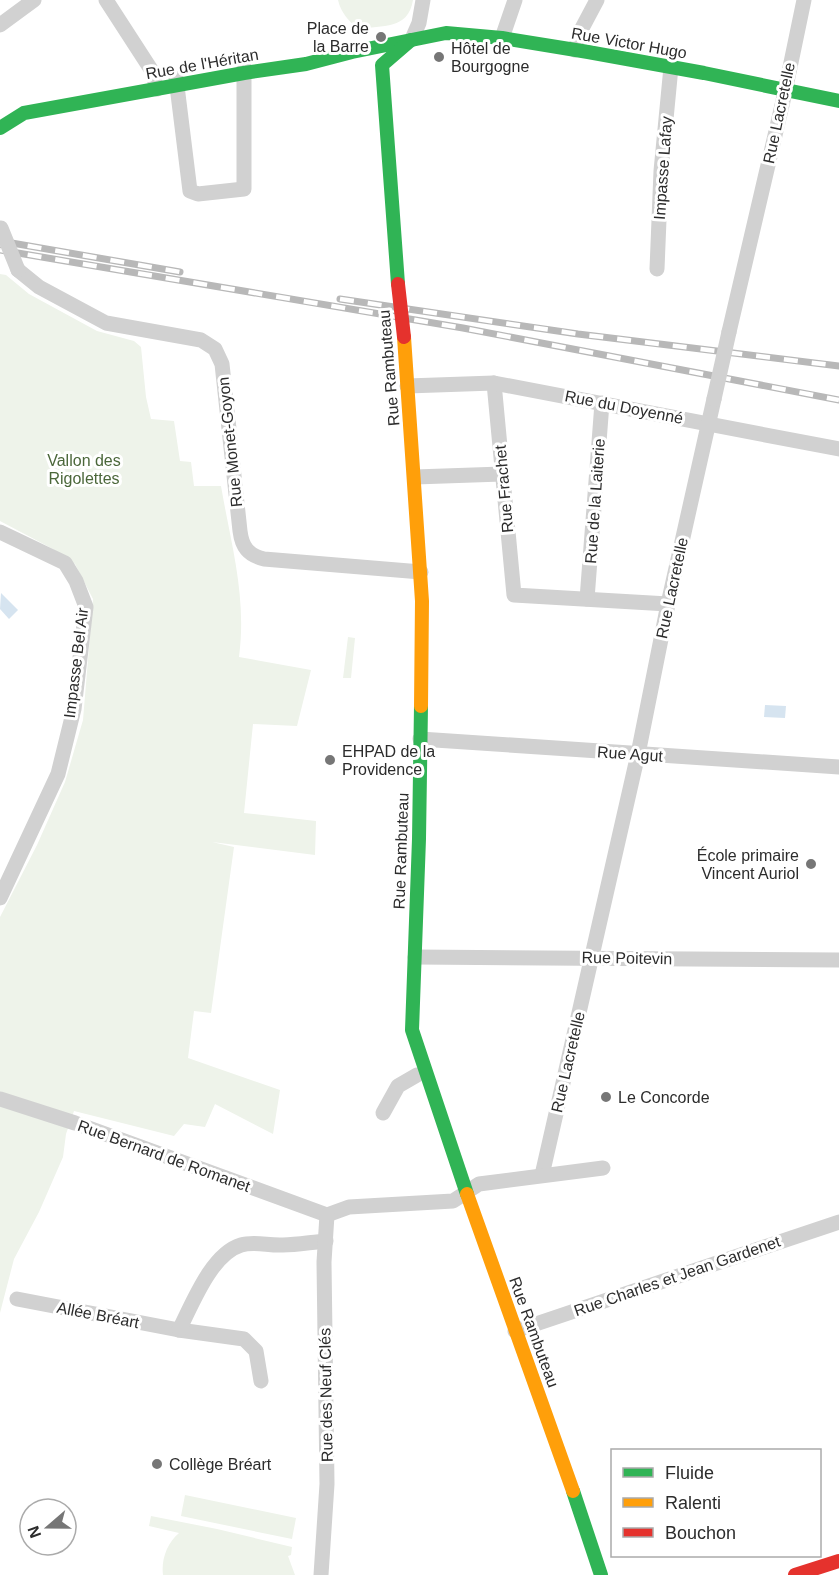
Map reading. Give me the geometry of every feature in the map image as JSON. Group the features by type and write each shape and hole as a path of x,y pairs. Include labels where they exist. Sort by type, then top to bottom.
{"street":[{"path":"0,25 34,0"},
{"path":"106,0 152,71 157,88"},
{"path":"412,39 419,23 423,0"},
{"path":"502,38 514,0"},
{"path":"575,50 580,32 597,0"},
{"name":"Rue Lacretelle","path":"542,1175 638,754 668,604 804,0"},
{"name":"Rue Victor Hugo","path":"412,39 446,33 502,38 671,67 839,101"},
{"name":"Rue de l'Héritan","path":"0,128 24,113 244,70 318,61 412,39"},
{"name":"Rue Rambuteau","path":"412,39 382,65 421,572 420,739 412,1030 466,1193 601,1575"},
{"name":"Impasse Lafay","path":"657,269 661,171 671,67"},
{"path":"177,82 190,191 198,194 244,189 244,70"},
{"path":"0,128 2,142"},
{"name":"Rue Monet-Goyon","path":"0,226 18,270 39,287 106,323 201,340 215,349 222,364 241,540 246,552 264,559 421,572"},
{"name":"Rue du Doyenné","path":"407,386 494,383 839,449"},
{"name":"Rue Frachet","path":"494,383 514,595 587,599"},
{"name":"Rue de la Laiterie","path":"587,599 602,403"},
{"path":"415,477 502,474"},
{"name":"Impasse Bel Air","path":"0,532 64,563 76,581 86,607 74,709 58,774 0,898"},
{"path":"587,599 668,604"},
{"name":"Rue Agut","path":"420,739 839,767"},
{"name":"Rue Poitevin","path":"415,957 839,960"},
{"path":"383,1113 398,1086 417,1076"},
{"name":"Rue Bernard de Romanet","path":"0,1099 75,1123 327,1215"},
{"path":"327,1215 349,1207 453,1201 479,1184 603,1168"},
{"name":"Rue des Neuf Clés","path":"321,1575 327,1484 327,1215"},
{"name":"Rue Charles et Jean Gardenet","path":"515,1331 839,1222"},
{"path":"179,1330 202,1285 219,1260 229,1250 252,1243 283,1245 326,1241"},
{"name":"Allée Bréart","path":"17,1299 179,1330 244,1339 256,1350 261,1381"},
{"path":"795,1575 839,1562"}],"green space":[{"path":"338,0 413,0 406,17 400,21 385,26 358,29 341,9"},
{"name":"Vallon des Rigolettes","path":"0,274 6,275 29,294 97,331 134,341 141,347 146,397 151,419 174,421 180,461 191,462 194,486 221,486 239,592 241,635 239,657 311,670 297,726 253,724 244,813 316,821 315,855 212,842 234,847 211,1013 194,1011 188,1058 280,1090 273,1134 215,1104 205,1127 184,1124 174,1136 74,1111 66,1134 63,1157 39,1212 14,1259 0,1313 0,917 37,845 65,782 83,720 93,599 75,564 53,549 0,521"},
{"path":"348,637 355,638 351,678 343,678"},
{"path":"185,1495 296,1518 292,1539 181,1516"},
{"path":"151,1516 292,1547 291,1555 288,1556 295,1575 163,1575 166,1552 179,1533 149,1526"}],"shaded area":[{"path":"1,593 18,610 9,619 0,609"},
{"path":"765,705 786,706 785,718 764,717"}],"railway":[{"path":"0,241 180,272"},
{"path":"0,250 463,328 839,400"},
{"path":"340,299 578,334 839,366"}],"traffic: fast":[{"path":"0,128 24,113 306,64 446,33 502,38 588,52 839,101"},
{"path":"398,284 382,65 411,40"},
{"path":"421,706 412,1030 467,1194"},
{"path":"573,1491 601,1575"}],"traffic: slow":[{"path":"404,337 422,601 421,706"},
{"path":"467,1194 573,1491"}],"traffic: jam":[{"path":"398,284 404,337"},
{"path":"795,1575 839,1561"}],"place":[{"name":"Place de la Barre","path":"381,37"},
{"name":"Hôtel de Bourgogne","path":"439,57"},
{"name":"EHPAD de la Providence","path":"330,760"},
{"name":"École primaire Vincent Auriol","path":"811,864"},
{"name":"Le Concorde","path":"606,1097"},
{"name":"Collège Bréart","path":"157,1464"}]}
